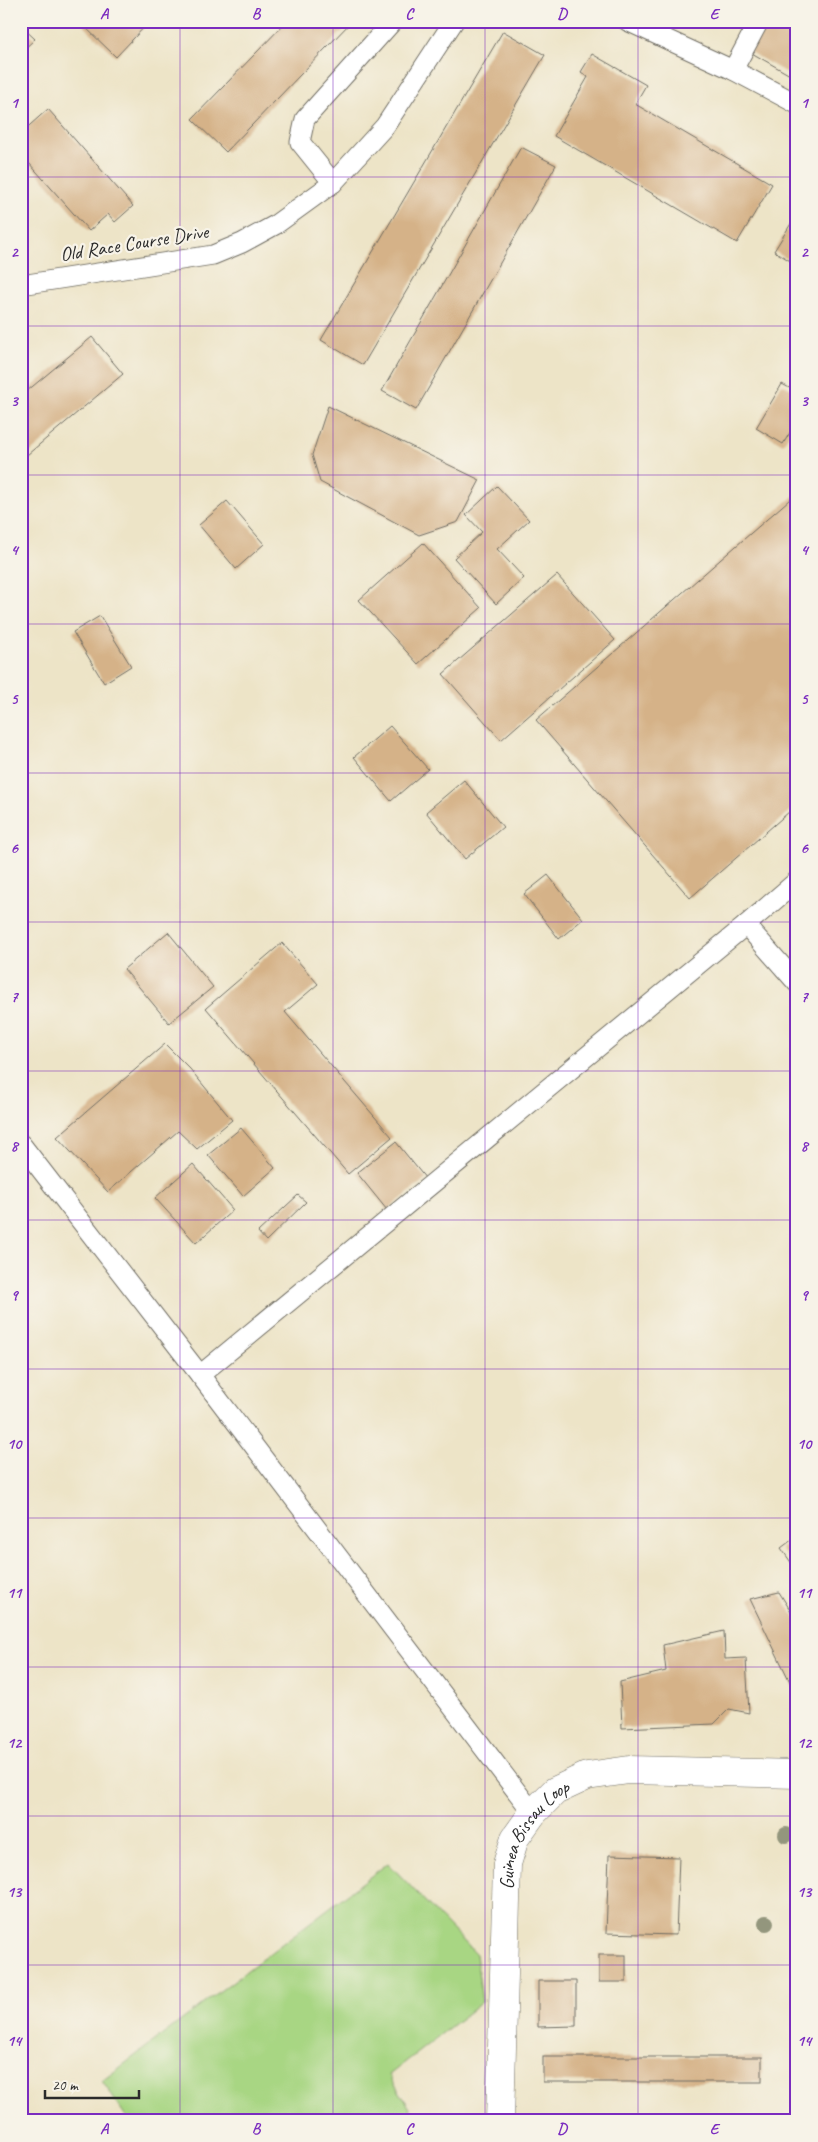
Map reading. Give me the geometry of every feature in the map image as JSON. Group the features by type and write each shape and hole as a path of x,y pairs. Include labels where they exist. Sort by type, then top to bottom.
{"street":[{"name":"Guinea Bissau Loop","path":"500,2121 507,1864 516,1838 533,1813 555,1791 587,1776 629,1770 797,1774"}],"lane":[{"path":"333,183 300,142 306,119 392,21"},
{"name":"Old Race Course Drive","path":"21,285 213,255 242,243 275,225 333,183 385,126 454,21"},
{"path":"627,21 733,70 797,104"},
{"path":"733,70 759,21"},
{"path":"200,1376 797,881"},
{"path":"746,925 797,982"},
{"path":"21,1144 533,1813"}],"green space":[{"path":"388,1863 476,1954 482,2002 389,2075 418,2121 129,2121 102,2081"}],"building":[{"path":"82,21 150,21 116,57 81,23"},
{"path":"287,21 352,21 226,152 192,119"},
{"path":"768,21 797,21 797,79 750,52"},
{"path":"21,26 35,39 21,52"},
{"path":"503,31 545,55 363,365 321,340"},
{"path":"592,54 646,85 635,104 772,184 737,243 554,136 588,77 581,72"},
{"path":"48,109 133,206 115,222 108,214 89,231 21,154 21,133"},
{"path":"521,147 556,165 416,410 382,391"},
{"path":"797,214 797,265 774,251"},
{"path":"92,337 123,374 21,460 21,396"},
{"path":"782,384 797,392 797,421 783,444 756,428"},
{"path":"328,406 480,480 458,522 419,535 320,482 312,455"},
{"path":"497,486 529,520 497,549 524,578 496,604 454,558 482,532 466,515"},
{"path":"797,493 797,805 690,898 536,720"},
{"path":"227,501 264,544 236,569 199,525"},
{"path":"423,543 481,608 418,664 359,600"},
{"path":"557,575 615,640 501,740 443,674"},
{"path":"100,616 131,666 104,683 73,632"},
{"path":"390,726 428,769 391,801 354,757"},
{"path":"464,780 503,827 465,859 426,812"},
{"path":"548,875 583,919 559,939 524,894"},
{"path":"168,932 213,987 169,1023 124,969"},
{"path":"282,943 318,984 285,1012 392,1137 348,1174 206,1008"},
{"path":"165,1044 190,1069 232,1120 197,1149 178,1131 108,1192 57,1137"},
{"path":"241,1128 275,1168 243,1196 208,1155"},
{"path":"396,1142 426,1179 387,1210 357,1173"},
{"path":"193,1164 233,1210 196,1243 155,1198"},
{"path":"298,1195 306,1202 266,1241 258,1232"},
{"path":"797,1536 797,1571 781,1548"},
{"path":"779,1592 797,1621 797,1690 794,1690 750,1599"},
{"path":"724,1631 725,1659 746,1658 749,1713 729,1709 714,1724 622,1728 620,1682 666,1671 663,1645"},
{"path":"609,1855 679,1857 676,1935 606,1933"},
{"path":"599,1955 626,1955 626,1982 599,1982"},
{"path":"538,1981 576,1981 576,2026 538,2027"},
{"path":"543,2057 762,2057 762,2082 543,2082"}]}
